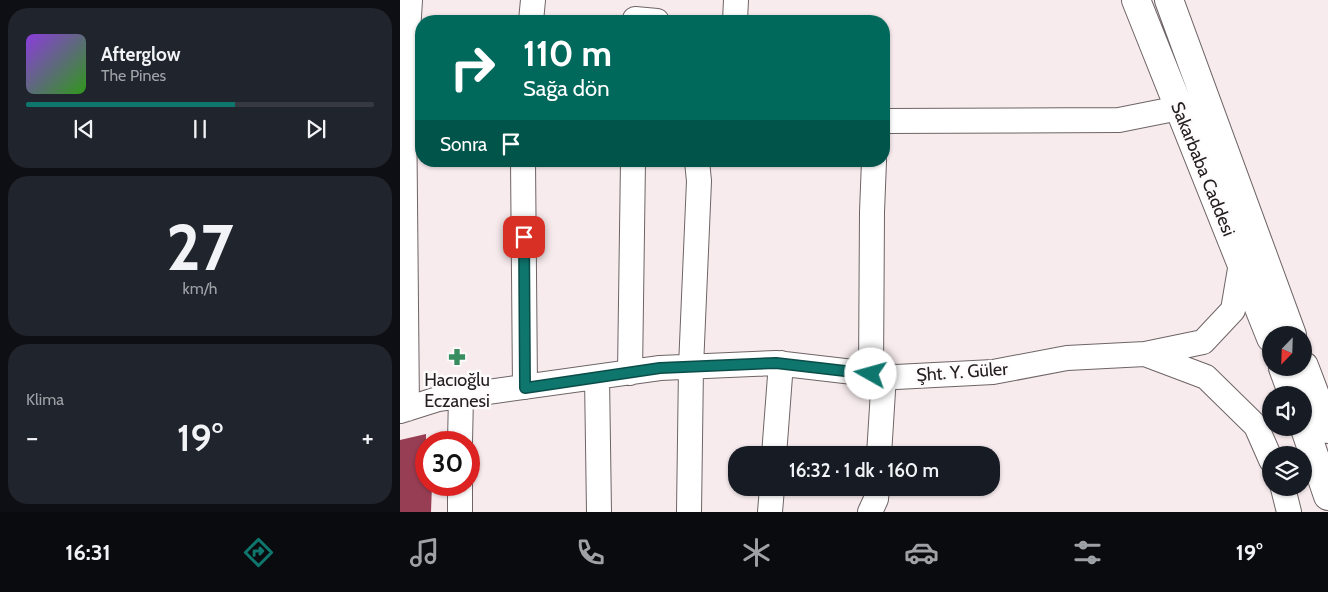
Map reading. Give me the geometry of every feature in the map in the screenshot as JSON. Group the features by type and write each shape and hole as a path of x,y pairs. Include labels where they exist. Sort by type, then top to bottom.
{"main road":[{"name":"Sakarbaba Caddesi","path":"1136,0 1266,326"},
{"name":"Sakarbaba Caddesi","path":"1170,0 1289,326"},
{"path":"1308,376 1328,429"},
{"path":"1307,436 1328,496"}],"street":[{"path":"404,410 402,97 410,0"},
{"path":"532,15 533,0"},
{"path":"735,15 736,0"},
{"path":"890,121 1119,120 1179,108"},
{"path":"523,167 525,388"},
{"path":"630,372 633,167"},
{"path":"689,512 691,367 699,181 698,167"},
{"path":"874,167 872,212 879,446"},
{"path":"1145,354 1203,342 1233,310 1241,263"},
{"name":"Şht. Y. Güler","path":"404,410 438,399 660,368 781,363 896,377 993,372 1067,358 1145,354 1206,377 1256,426 1265,446"},
{"path":"775,446 781,363"},
{"path":"597,377 599,512"},
{"path":"460,431 461,396"},
{"path":"460,496 460,512"},
{"path":"770,512 771,496"},
{"path":"870,512 876,496"},
{"path":"1285,496 1289,512"}],"building":[{"path":"415,437 415,496 432,496 431,512 400,512 400,440"}],"place":[{"name":"Hacıoğlu Eczanesi","path":"457,357"}],"route":[{"path":"524,237 525,388 660,368 776,363 871,374"}]}
